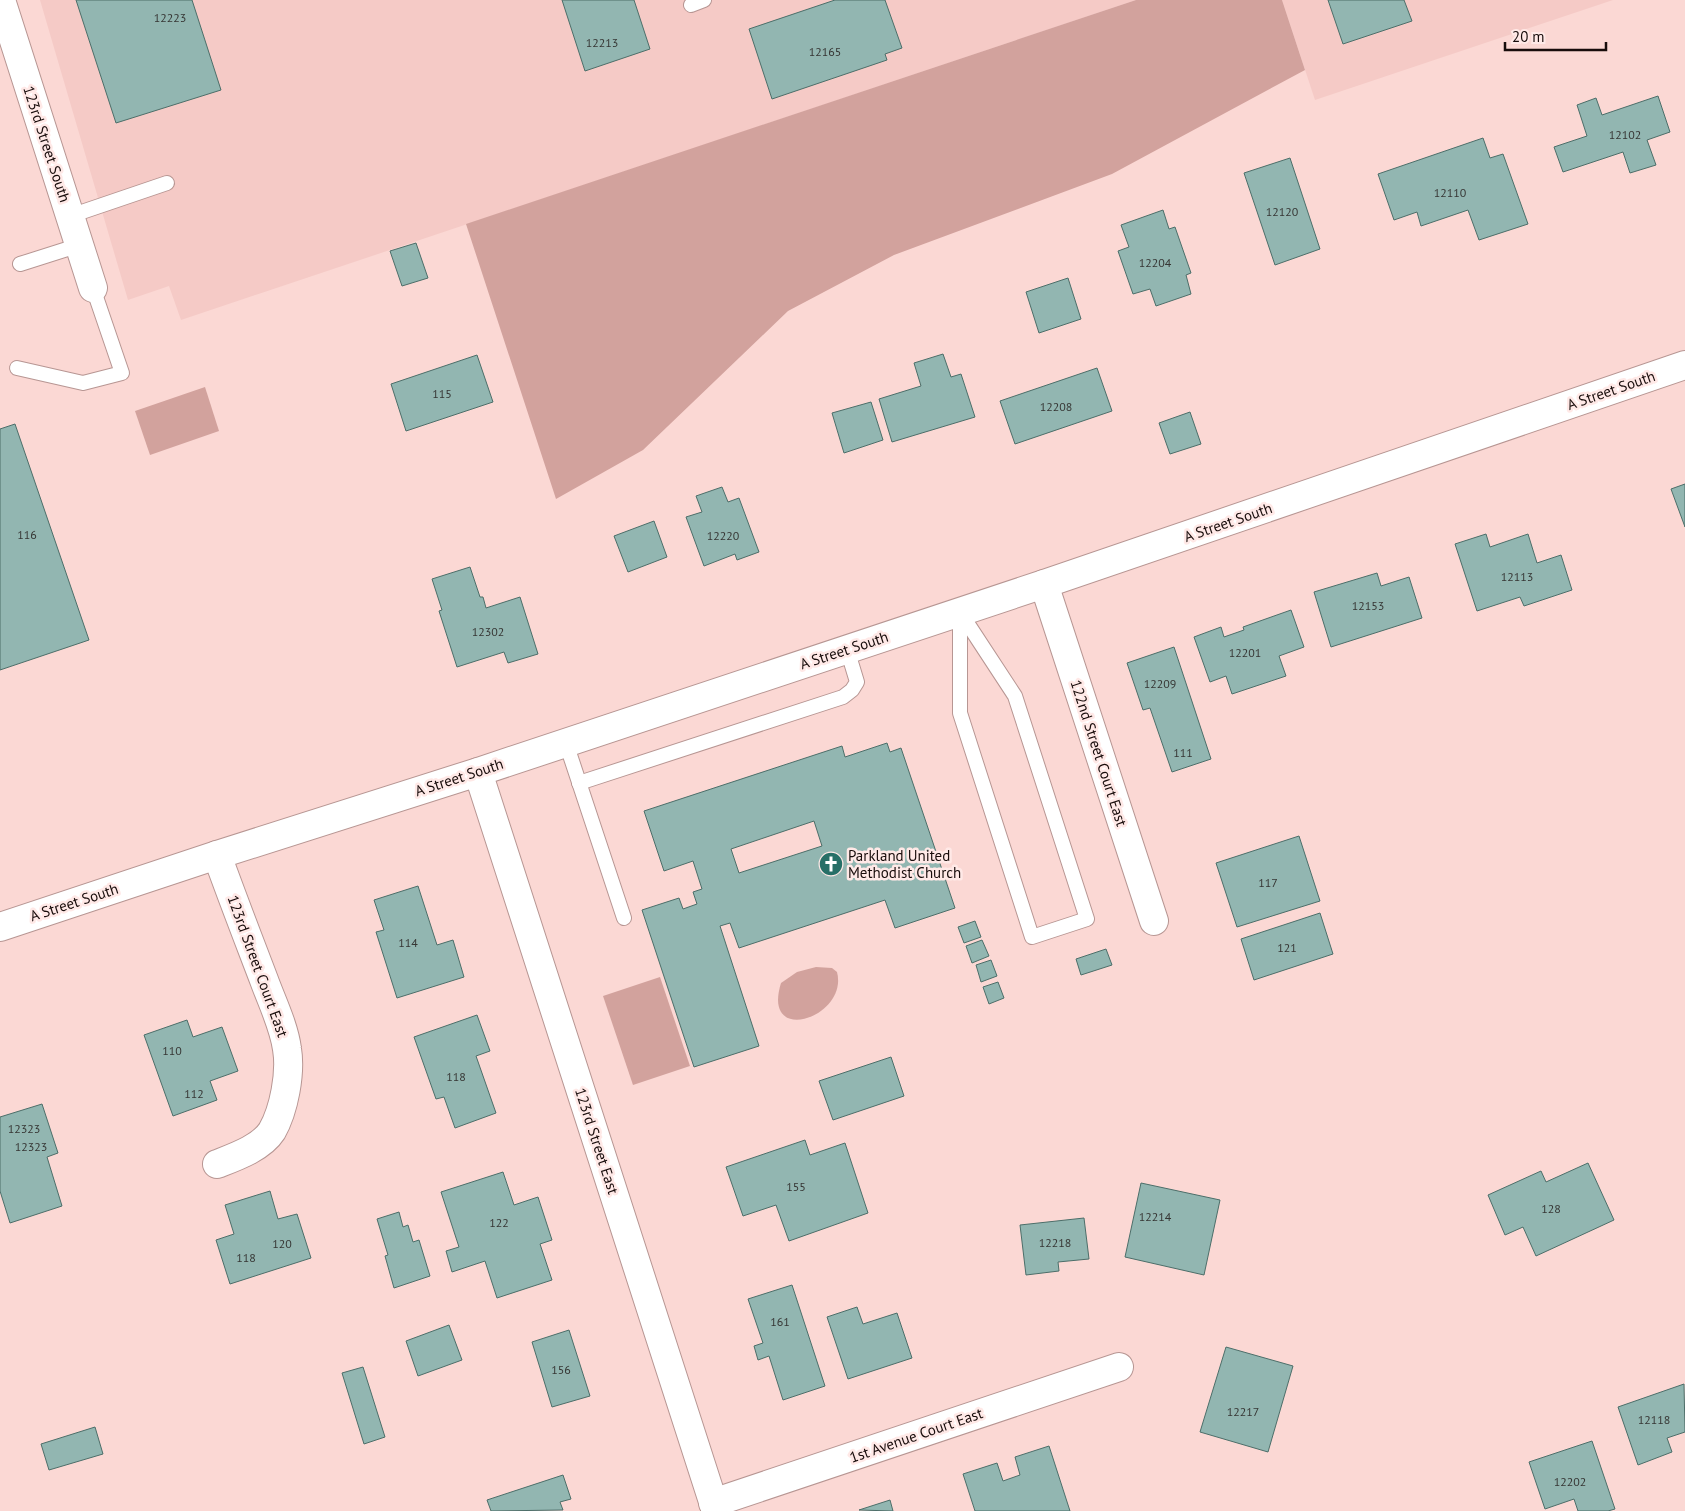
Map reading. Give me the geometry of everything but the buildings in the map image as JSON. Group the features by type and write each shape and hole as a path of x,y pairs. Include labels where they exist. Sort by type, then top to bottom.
{"street":[{"name":"123rd Street South","path":"1,0 93,288"},
{"name":"A Street South","path":"0,927 217,855 478,772 1044,584 1685,365"},
{"name":"122nd Street Court East","path":"1044,584 1154,921"},
{"name":"123rd Street East","path":"478,772 715,1507"},
{"name":"123rd Street Court East","path":"217,855 288,1048 289,1073 280,1113 271,1132 258,1144 238,1156 217,1164"},
{"name":"1st Avenue Court East","path":"715,1507 1119,1367"}],"lane":[{"path":"690,5 704,0"},
{"path":"70,216 167,183"},
{"path":"20,264 80,245"},
{"path":"17,368 84,383 122,373 93,288"},
{"path":"960,612 1015,696 1087,919 1032,937 960,713 960,612"},
{"path":"579,783 843,697 852,690 857,682 847,649"},
{"path":"566,743 624,918"}],"shaded area":[{"path":"40,0 1136,0 181,320 169,286 128,300"},
{"path":"1136,0 1282,0 1305,70 1112,174 894,255 788,311 643,450 556,499 466,224"},
{"path":"1282,0 1613,0 1315,100"},
{"path":"205,387 219,431 150,455 135,411"},
{"path":"816,967 832,968 837,972 837,988 831,1002 819,1012 806,1018 793,1020 783,1015 778,1003 781,983 797,972"},
{"path":"660,977 690,1066 633,1085 603,996"}],"place":[{"name":"Parkland United Methodist Church","path":"831,864"}]}
